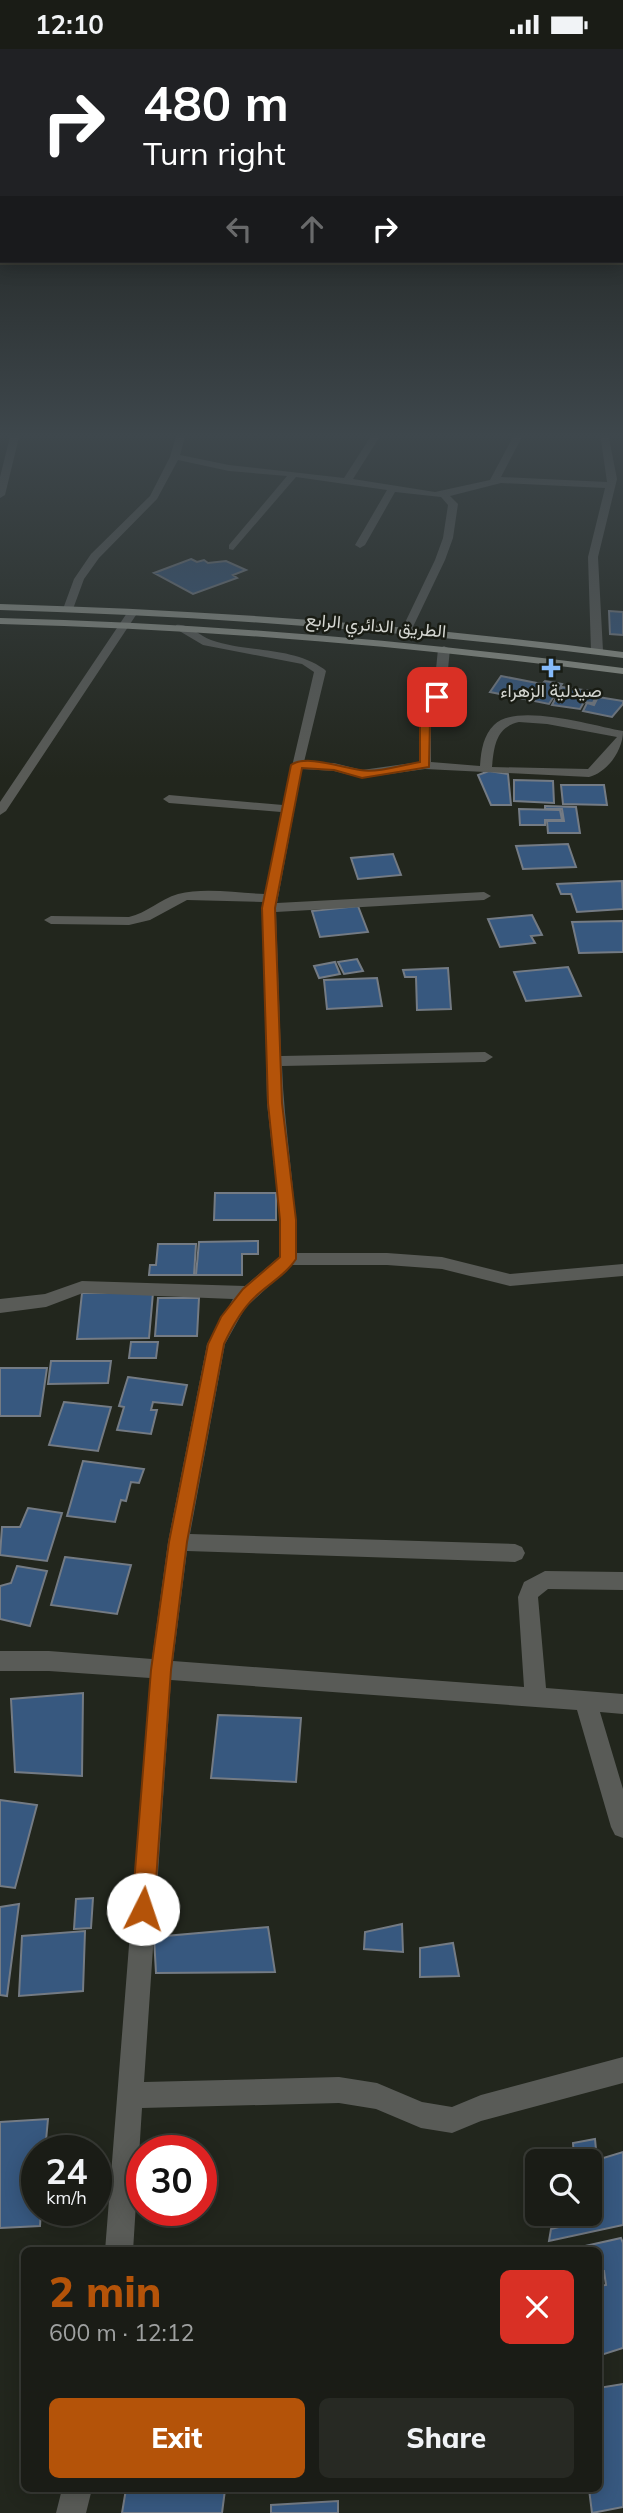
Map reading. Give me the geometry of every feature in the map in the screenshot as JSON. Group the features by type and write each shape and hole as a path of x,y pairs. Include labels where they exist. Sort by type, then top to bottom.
{"main road":[{"name":"الطريق الدائري الرابع","path":"0,607 134,612 406,631 623,655"},
{"name":"الطريق الدائري الرابع","path":"0,621 180,627 444,649 623,671"}],"street":[{"path":"68,609 86,567 102,548"},
{"path":"406,631 443,548"},
{"path":"595,548 593,557 597,651"},
{"path":"0,811 134,612"},
{"path":"119,2247 161,1670 178,1542 216,1344 227,1321 249,1293 288,1259 288,1220 275,1103 269,903 297,765 320,677 317,667 294,659 222,648 207,643 180,627"},
{"path":"425,765 425,720 440,689 444,649"},
{"path":"297,765 334,767 362,774 425,765 486,770 589,773 596,771 623,736 542,719 512,718 504,721 490,738 486,752 486,770"},
{"path":"169,799 289,809"},
{"path":"51,920 129,921 147,916 176,898 187,895 269,903 484,896"},
{"path":"274,1061 485,1057"},
{"path":"288,1259 387,1259 442,1263 510,1280 623,1270"},
{"path":"0,1306 46,1300 82,1287 249,1293"},
{"path":"178,1542 515,1553"},
{"path":"536,1697 528,1597 531,1588 545,1580 623,1581"},
{"path":"0,1661 49,1661 623,1704"},
{"path":"586,1703 623,1827"},
{"path":"129,2095 339,2090 377,2096 421,2115 452,2120 560,2085 602,2078 623,2070"},
{"path":"71,2513 76,2492"}],"building":[{"path":"191,559 208,563 226,561 246,570 233,575 237,578 193,594 154,573"},
{"path":"609,611 623,612 623,635 610,634"},
{"path":"501,676 542,684 545,681 562,684 549,704 490,692"},
{"path":"562,687 598,692 593,703 584,702 580,709 552,705"},
{"path":"598,697 623,701 623,704 612,717 583,711 587,703 594,705"},
{"path":"489,771 508,774 511,805 491,805 478,775"},
{"path":"514,780 553,781 554,803 514,801"},
{"path":"561,785 604,785 607,805 563,804"},
{"path":"545,806 576,807 580,833 548,833 547,821 564,821 562,809 545,809"},
{"path":"519,809 560,810 562,820 545,820 545,825 520,825"},
{"path":"568,844 576,867 523,869 516,846"},
{"path":"393,854 401,875 358,879 351,858"},
{"path":"622,881 623,909 577,912 571,894 561,894 557,884"},
{"path":"358,906 368,932 320,937 312,911"},
{"path":"532,915 542,935 531,936 535,943 500,947 488,919"},
{"path":"623,921 623,952 579,953 572,922"},
{"path":"357,959 363,971 344,974 338,962"},
{"path":"335,962 340,974 319,978 314,966"},
{"path":"568,967 581,996 526,1001 514,972"},
{"path":"448,968 451,1009 417,1010 416,977 405,977 403,970"},
{"path":"377,978 382,1006 327,1009 324,980"},
{"path":"215,1193 276,1193 276,1220 214,1220"},
{"path":"258,1241 258,1254 242,1254 242,1275 196,1275 199,1242"},
{"path":"158,1244 196,1244 194,1275 149,1275 150,1265 156,1265"},
{"path":"82,1293 153,1293 149,1338 77,1339"},
{"path":"158,1298 199,1298 197,1336 155,1336"},
{"path":"131,1342 158,1342 156,1358 129,1358"},
{"path":"51,1361 111,1361 108,1383 48,1384"},
{"path":"0,1368 47,1368 40,1416 0,1416"},
{"path":"128,1377 187,1385 182,1405 153,1402 151,1410 157,1410 151,1434 117,1430 124,1407 119,1406"},
{"path":"64,1402 111,1407 98,1451 49,1445"},
{"path":"83,1461 144,1469 139,1483 131,1482 126,1501 121,1500 115,1522 67,1516"},
{"path":"28,1508 62,1513 47,1561 0,1555 2,1527 20,1527"},
{"path":"65,1557 131,1565 117,1614 51,1605"},
{"path":"17,1566 47,1571 30,1626 0,1619 0,1586 11,1583"},
{"path":"83,1693 82,1776 15,1772 11,1699"},
{"path":"218,1715 301,1718 296,1782 211,1778"},
{"path":"0,1800 37,1805 15,1888 0,1886"},
{"path":"93,1898 91,1928 74,1929 76,1899"},
{"path":"19,1904 7,1996 0,1995 0,1907"},
{"path":"402,1924 403,1952 364,1949 365,1932"},
{"path":"268,1927 275,1972 156,1973 154,1937"},
{"path":"85,1931 83,1991 19,1996 22,1936"},
{"path":"453,1943 459,1976 420,1977 420,1948"},
{"path":"48,2119 46,2135 21,2135 21,2226 40,2226 0,2228 0,2122"},
{"path":"595,2139 596,2149 573,2149 573,2143"},
{"path":"623,2152 623,2225 549,2241 551,2229 563,2226 602,2226 602,2158"},
{"path":"621,2238 623,2243 623,2348 602,2355 602,2286 606,2285 602,2271 602,2247 581,2247"},
{"path":"623,2384 623,2507 592,2513 589,2492 602,2492 602,2387"},
{"path":"126,2492 225,2492 222,2513 122,2513"},
{"path":"338,2501 338,2513 271,2513 271,2505"}],"place":[{"name":"صيدلية الزهراء","path":"551,668"}],"route":[{"path":"143,1909 161,1670 178,1542 216,1344 227,1321 249,1293 288,1259 288,1220 275,1103 269,908 297,765 322,765 362,774 425,765 425,720 437,697"}]}
